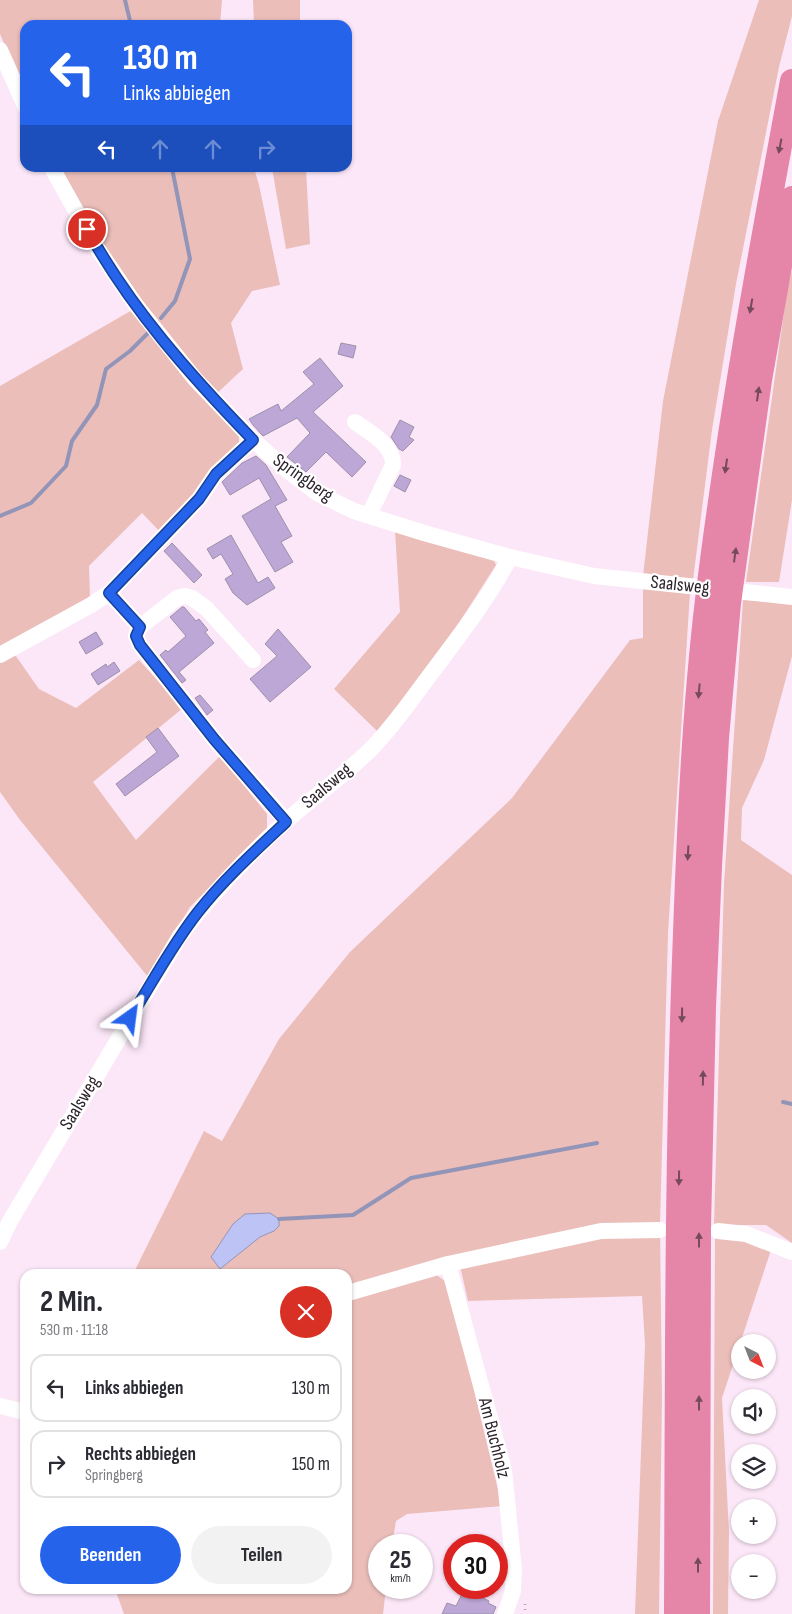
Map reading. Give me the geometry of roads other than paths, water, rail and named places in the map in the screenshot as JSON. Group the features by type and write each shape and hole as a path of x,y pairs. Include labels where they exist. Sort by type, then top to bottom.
{"highway":[{"path":"676,1614 678,1224 682,1014 695,736 707,602 738,376 792,81"},
{"path":"698,1614 699,1218 705,988 717,738 729,604 744,494 760,380 792,198"}],"street":[{"path":"0,50 20,95"},
{"name":"Springberg","path":"54,172 95,244 135,304 195,380 253,440 288,471 317,493 354,511 508,556"},
{"path":"355,422 379,439 389,451 393,460 393,465 368,515"},
{"path":"0,655 91,605 109,593 199,499 216,474 253,440"},
{"name":"Saalsweg","path":"0,1242 25,1196 180,936 227,879 286,822 369,751 389,729 451,647 503,571 508,556 594,576 787,596"},
{"path":"109,593 140,627"},
{"path":"252,660 207,609 192,598 185,596 177,598 140,627 136,636 140,645 214,739 286,822"},
{"path":"352,1293 448,1264 601,1231 660,1230"},
{"path":"718,1231 746,1234 792,1252"},
{"name":"Am Buchholz","path":"448,1264 504,1470 514,1570 513,1591 505,1614"},
{"path":"0,1406 20,1411"}],"water":[{"path":"270,1213 279,1219 279,1226 274,1231 260,1237 220,1269 211,1257 233,1224 245,1214"}],"waterway":[{"path":"125,0 130,20"},
{"path":"161,318 175,301 190,259 173,172"},
{"path":"0,516 31,503 66,466 72,441 97,405 106,369 130,351 150,331"},
{"path":"783,1102 792,1104"},
{"path":"279,1219 353,1215 411,1178 597,1143"}]}
